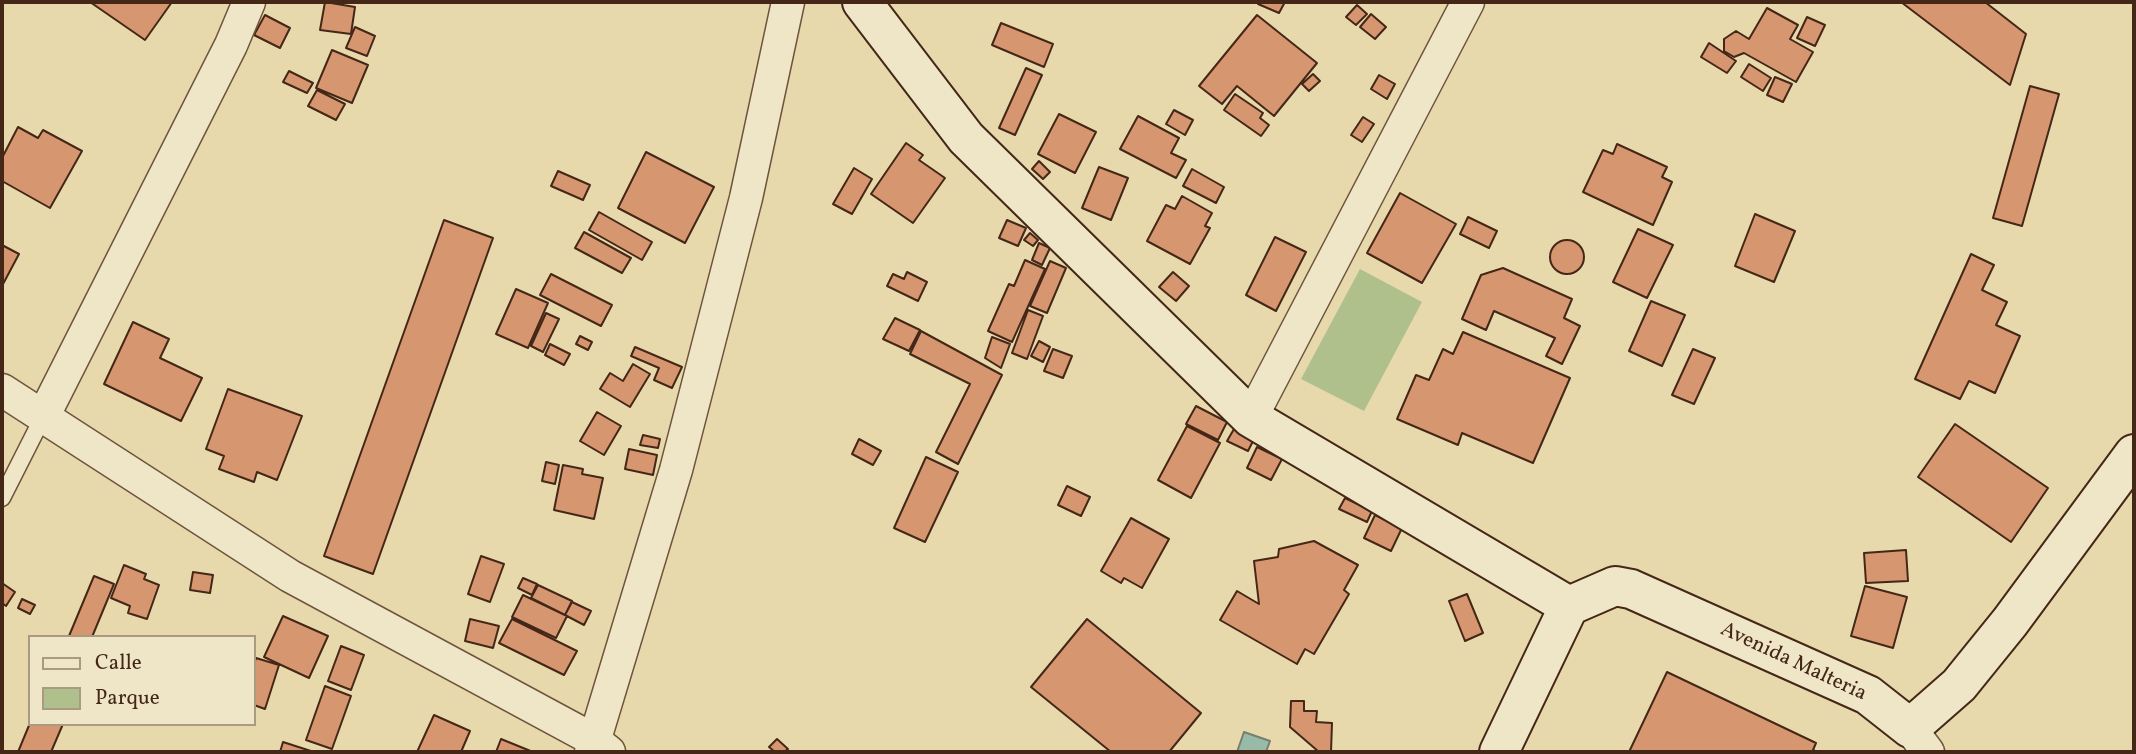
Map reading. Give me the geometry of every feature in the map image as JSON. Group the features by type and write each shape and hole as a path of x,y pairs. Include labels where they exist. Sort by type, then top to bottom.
{"street":[{"path":"44,415 231,45 249,2"},
{"path":"2,390 290,576 598,748 676,470 746,198 788,2"},
{"path":"862,2 966,138 1251,418 1569,606 1499,752"},
{"path":"1251,418 1468,2"},
{"name":"Avenida Malteria","path":"1569,606 1615,586 1631,589 1868,695 1919,740 2134,454"}],"lane":[{"path":"2,498 44,415"}],"green space":[{"path":"1360,269 1422,302 1364,411 1301,379"}],"shaded area":[{"path":"1244,732 1270,741 1266,752 1237,752"}],"building":[{"path":"90,2 172,2 145,40"},
{"path":"325,2 355,7 351,34 320,30"},
{"path":"1285,2 1279,13 1258,4"},
{"path":"1901,2 1985,2 2026,34 2010,85"},
{"path":"1357,5 1367,14 1356,25 1346,17"},
{"path":"1767,8 1798,25 1790,39 1813,52 1796,82 1744,53 1734,57 1724,51 1724,39 1736,31 1749,39"},
{"path":"1371,14 1386,27 1375,39 1360,27"},
{"path":"265,15 290,28 280,48 254,35"},
{"path":"1257,15 1317,63 1274,116 1237,86 1222,104 1199,86"},
{"path":"1807,17 1825,25 1815,46 1797,38"},
{"path":"1001,23 1053,44 1044,67 992,45"},
{"path":"355,27 375,36 367,56 346,48"},
{"path":"1709,43 1736,61 1727,73 1701,57"},
{"path":"332,50 368,65 352,103 316,88"},
{"path":"1749,64 1771,78 1763,91 1741,77"},
{"path":"1026,68 1042,75 1015,135 999,128"},
{"path":"289,71 313,83 307,93 283,82"},
{"path":"1313,74 1320,81 1309,91 1302,84"},
{"path":"1379,75 1395,84 1387,99 1371,89"},
{"path":"1775,77 1792,84 1783,102 1767,95"},
{"path":"2030,86 2059,94 2022,226 1993,218"},
{"path":"317,90 345,104 336,120 308,106"},
{"path":"1235,94 1263,113 1260,118 1269,125 1261,136 1224,110"},
{"path":"1174,110 1193,120 1185,135 1166,124"},
{"path":"1059,114 1096,132 1075,173 1038,154"},
{"path":"1138,116 1179,138 1171,153 1186,160 1176,178 1120,149"},
{"path":"1363,117 1374,124 1362,142 1351,135"},
{"path":"18,127 38,138 43,130 82,151 50,208 2,181 2,158"},
{"path":"906,143 923,155 919,160 945,178 913,223 871,194"},
{"path":"1617,144 1667,167 1662,177 1672,182 1653,225 1583,192 1603,150 1613,154"},
{"path":"646,152 714,187 685,243 618,208"},
{"path":"1039,161 1050,172 1043,179 1032,169"},
{"path":"1099,167 1128,178 1111,220 1082,208"},
{"path":"854,168 872,179 852,214 833,204"},
{"path":"1192,169 1224,187 1216,203 1183,186"},
{"path":"558,171 590,185 583,200 551,186"},
{"path":"1400,193 1456,224 1422,283 1367,253"},
{"path":"1182,196 1212,213 1205,226 1210,228 1190,264 1147,241 1166,205 1175,209"},
{"path":"599,212 652,242 642,260 589,230"},
{"path":"1755,214 1795,231 1774,282 1735,266"},
{"path":"1468,217 1497,231 1489,248 1460,234"},
{"path":"444,220 493,238 373,574 324,556"},
{"path":"1007,220 1026,228 1018,246 999,238"},
{"path":"1638,229 1673,245 1647,298 1613,282"},
{"path":"584,232 631,258 622,273 575,248"},
{"path":"1030,233 1038,240 1033,246 1024,240"},
{"path":"1275,237 1306,252 1276,311 1246,295"},
{"path":"1567,240 1579,245 1584,257 1579,269 1567,274 1555,269 1550,257 1555,245"},
{"path":"1039,243 1050,248 1042,265 1032,260"},
{"path":"2,245 19,254 2,286"},
{"path":"1971,254 1994,265 1982,290 2007,302 1996,325 2020,336 1995,393 1969,381 1960,399 1915,379"},
{"path":"1025,260 1045,269 1012,342 988,331 1009,284 1014,286"},
{"path":"1050,261 1066,268 1047,313 1030,306"},
{"path":"1503,268 1572,299 1564,318 1580,326 1562,364 1546,356 1555,338 1494,311 1486,330 1462,319 1481,275"},
{"path":"907,272 927,282 918,301 887,286 893,274 904,279"},
{"path":"1173,272 1189,286 1176,301 1159,287"},
{"path":"551,274 612,305 601,326 540,295"},
{"path":"516,289 548,303 528,348 496,334"},
{"path":"1651,301 1685,315 1662,366 1629,351"},
{"path":"1028,310 1043,316 1027,359 1012,353"},
{"path":"546,313 559,319 543,352 531,346"},
{"path":"895,318 920,330 909,351 883,339"},
{"path":"133,322 169,339 160,358 202,378 181,421 104,384"},
{"path":"921,331 1002,375 958,464 936,452 970,384 910,354"},
{"path":"1463,332 1570,378 1533,463 1462,433 1458,445 1397,419 1416,375 1429,380 1443,349 1453,354"},
{"path":"580,336 592,342 588,350 576,344"},
{"path":"992,337 1010,344 1001,368 985,358"},
{"path":"1039,341 1050,347 1043,362 1031,356"},
{"path":"550,344 570,354 564,365 545,355"},
{"path":"635,347 682,367 672,388 654,380 659,368 631,356"},
{"path":"1053,349 1072,356 1063,378 1044,371"},
{"path":"1693,349 1715,358 1694,404 1672,395"},
{"path":"633,364 650,374 630,407 600,389 610,373 623,381"},
{"path":"228,389 302,416 277,480 257,472 254,482 219,469 224,456 206,449"},
{"path":"1196,406 1227,422 1218,440 1186,424"},
{"path":"597,412 621,426 604,455 580,441"},
{"path":"1955,424 2048,488 2011,542 1918,477"},
{"path":"1187,426 1220,443 1191,498 1158,480"},
{"path":"1234,429 1254,439 1248,451 1227,441"},
{"path":"643,435 660,439 658,448 640,445"},
{"path":"859,439 881,451 873,465 852,454"},
{"path":"1257,447 1282,459 1271,480 1247,468"},
{"path":"629,449 657,455 653,475 625,469"},
{"path":"926,457 958,472 925,542 894,528"},
{"path":"546,462 559,465 555,484 542,481"},
{"path":"563,465 583,469 582,474 603,478 594,519 554,510"},
{"path":"1067,486 1090,497 1081,516 1058,505"},
{"path":"1345,498 1372,511 1367,522 1339,509"},
{"path":"1375,515 1402,528 1391,551 1364,538"},
{"path":"1131,518 1169,539 1142,588 1124,578 1121,583 1101,571"},
{"path":"1314,541 1358,565 1344,590 1349,594 1314,654 1305,649 1297,664 1220,620 1237,591 1259,604 1254,561 1278,557 1279,549"},
{"path":"1906,550 1908,581 1866,583 1864,553"},
{"path":"481,556 504,564 490,602 468,594"},
{"path":"124,565 146,574 144,579 159,585 147,619 128,613 130,606 111,598"},
{"path":"193,572 213,575 210,593 190,590"},
{"path":"94,576 114,584 93,635 69,635"},
{"path":"523,578 537,584 532,595 518,588"},
{"path":"2,583 15,592 6,606 2,603"},
{"path":"538,585 572,601 565,615 531,598"},
{"path":"1865,586 1907,597 1893,648 1851,636"},
{"path":"1467,594 1483,633 1465,641 1449,601"},
{"path":"523,595 567,616 556,638 512,617"},
{"path":"22,599 35,605 30,614 18,608"},
{"path":"572,602 591,611 584,625 565,615"},
{"path":"283,616 328,636 309,678 264,657"},
{"path":"470,619 499,626 493,648 465,641"},
{"path":"512,619 577,651 564,675 499,643"},
{"path":"1087,619 1201,713 1169,752 1111,752 1031,687"},
{"path":"341,646 364,655 351,690 328,681"},
{"path":"256,658 279,665 265,709 256,706"},
{"path":"1667,672 1816,743 1813,750 1817,752 1629,752"},
{"path":"325,686 351,696 332,749 306,740"},
{"path":"1291,701 1304,701 1304,711 1317,711 1316,722 1332,723 1331,752 1319,752 1290,727"},
{"path":"434,715 470,731 461,752 417,752"},
{"path":"29,726 62,726 51,752 18,752"},
{"path":"501,739 533,752 496,752"},
{"path":"777,739 788,749 775,752 769,747"},
{"path":"283,742 314,752 280,752"}]}
